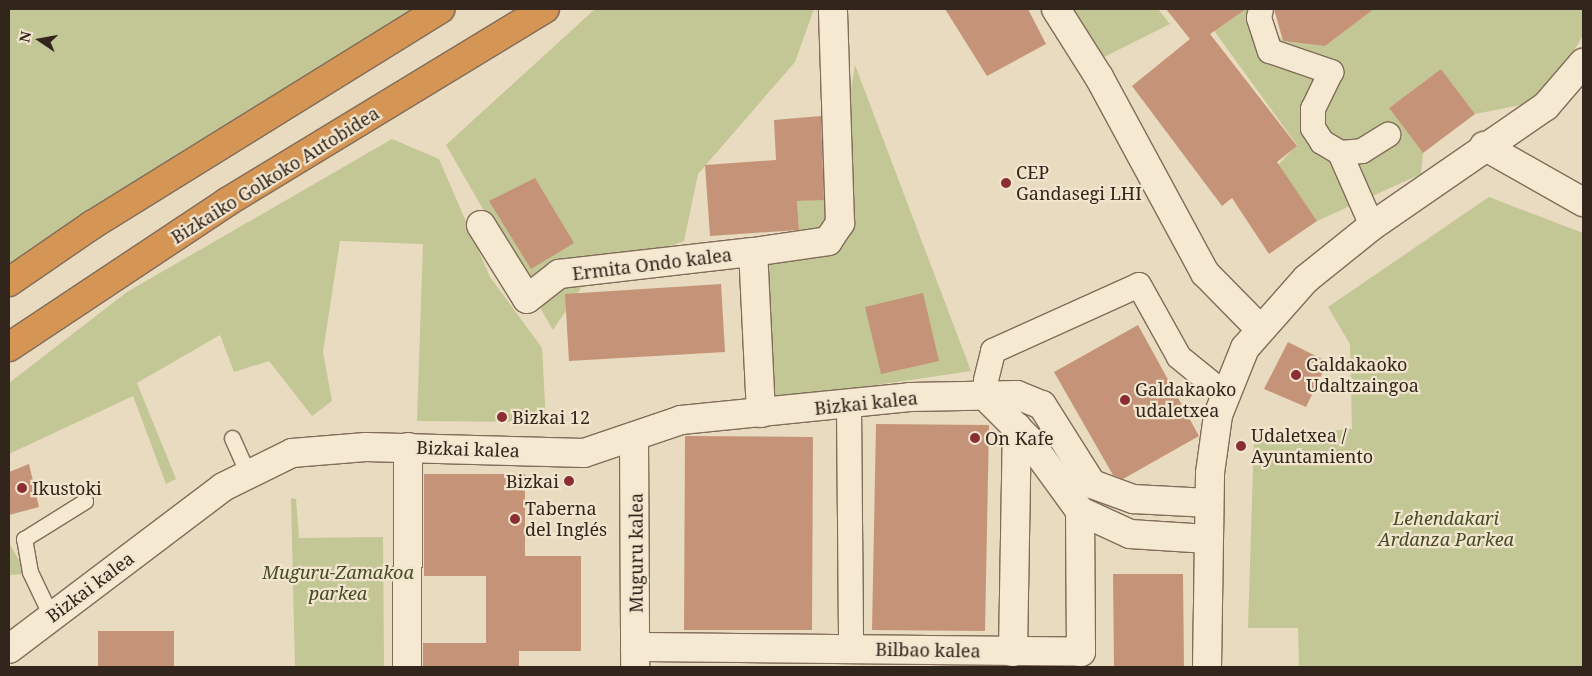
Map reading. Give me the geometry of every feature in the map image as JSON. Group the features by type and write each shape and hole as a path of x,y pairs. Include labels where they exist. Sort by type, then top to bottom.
{"highway":[{"path":"9,282 92,226 441,9"},
{"name":"Bizkaiko Golkoko Autobidea","path":"9,347 227,202 545,9"}],"street":[{"name":"Ermita Ondo kalea","path":"481,225 527,299 559,274 752,252 828,241 840,223 833,9"},
{"path":"1056,9 1099,77 1205,273 1260,329"},
{"path":"1261,9 1259,18 1270,51 1331,72 1313,109 1313,128 1322,142 1340,153 1372,226"},
{"path":"1207,667 1209,503 1218,415 1245,348 1306,279 1372,226 1484,146 1546,106 1583,62"},
{"path":"1340,153 1362,151 1388,135"},
{"path":"1484,146 1583,202"},
{"name":"Ermita Ondo kalea","path":"752,252 761,413"},
{"path":"1208,539 1130,534 1080,511 984,386 993,351 1139,285 1179,358 1211,383"},
{"name":"Bizkai kalea","path":"9,649 247,472 292,453 408,447 584,453 634,439 681,420 849,406 984,386 1024,396 1042,404 1092,484 1109,493 1133,499 1209,503"},
{"path":"849,406 851,648"},
{"path":"1013,652 1017,427"},
{"name":"Muguru kalea","path":"634,439 635,657"},
{"path":"407,667 408,447"},
{"name":"Bilbao kalea","path":"635,657 851,648 1013,652 1084,659 1080,511"}],"lane":[{"path":"232,438 247,472"},
{"path":"51,616 30,572 24,539 85,501"}],"green space":[{"path":"9,9 441,9 9,285"},
{"path":"595,9 814,9 795,62 698,174 684,241 591,273 553,330 446,145"},
{"path":"1067,9 1158,9 1170,24 1100,59"},
{"path":"1213,9 1271,9 1267,21 1283,41 1325,46 1374,9 1583,9 1583,36 1541,101 1475,114 1441,69 1389,108 1423,153 1421,174 1317,221 1278,165 1297,145 1215,32"},
{"path":"855,65 971,371 768,401 765,260 799,230 797,201 834,199"},
{"path":"392,139 439,159 490,277 542,348 546,422 417,421 423,244 340,241 323,352 332,401 312,416 269,361 234,372 220,335 137,383 176,479 166,484 133,396 9,454 9,383 127,292"},
{"name":"Lehendakari Ardanza Parkea","path":"1489,197 1583,233 1583,667 1299,667 1298,628 1248,628 1254,438 1352,429 1350,344 1328,307"},
{"name":"Muguru-Zamakoa parkea","path":"291,498 296,499 299,538 383,537 384,667 295,667"},
{"path":"9,543 27,574 9,575"}],"building":[{"path":"945,9 1028,9 1046,44 987,76"},
{"path":"1166,9 1246,9 1210,34 1297,146 1277,162 1317,221 1269,254 1232,198 1222,206 1132,86 1190,39"},
{"path":"1274,9 1374,9 1325,46 1283,41"},
{"path":"1441,69 1475,114 1423,153 1389,108"},
{"path":"821,116 824,200 797,201 799,230 710,236 705,165 776,160 774,120"},
{"path":"535,178 574,243 531,269 489,201"},
{"path":"721,284 725,352 569,361 565,294"},
{"path":"923,293 939,361 881,374 865,307"},
{"name":"Galdakaoko udaletxea","path":"1138,325 1199,436 1123,479 1113,475 1054,372"},
{"name":"Galdakaoko Udaltzaingoa","path":"1288,342 1328,362 1306,407 1264,389"},
{"path":"876,424 989,425 985,631 872,630"},
{"path":"685,436 813,437 812,630 684,630"},
{"name":"Ikustoki","path":"29,464 39,507 9,515 9,472"},
{"path":"424,474 525,474 525,556 581,556 581,651 519,651 519,667 423,667 423,643 486,643 486,576 424,576"},
{"path":"1113,574 1183,574 1184,667 1114,667"},
{"path":"98,631 174,631 174,667 98,667"}],"place":[{"name":"CEP Gandasegi LHI","path":"1006,183"},
{"name":"Galdakaoko Udaltzaingoa","path":"1296,375"},
{"name":"Galdakaoko udaletxea","path":"1125,400"},
{"name":"Bizkai 12","path":"502,417"},
{"name":"On Kafe","path":"975,438"},
{"name":"Udaletxea / Ayuntamiento","path":"1241,446"},
{"name":"Bizkai","path":"569,481"},
{"name":"Ikustoki","path":"22,488"},
{"name":"Taberna del Inglés","path":"515,519"}]}
